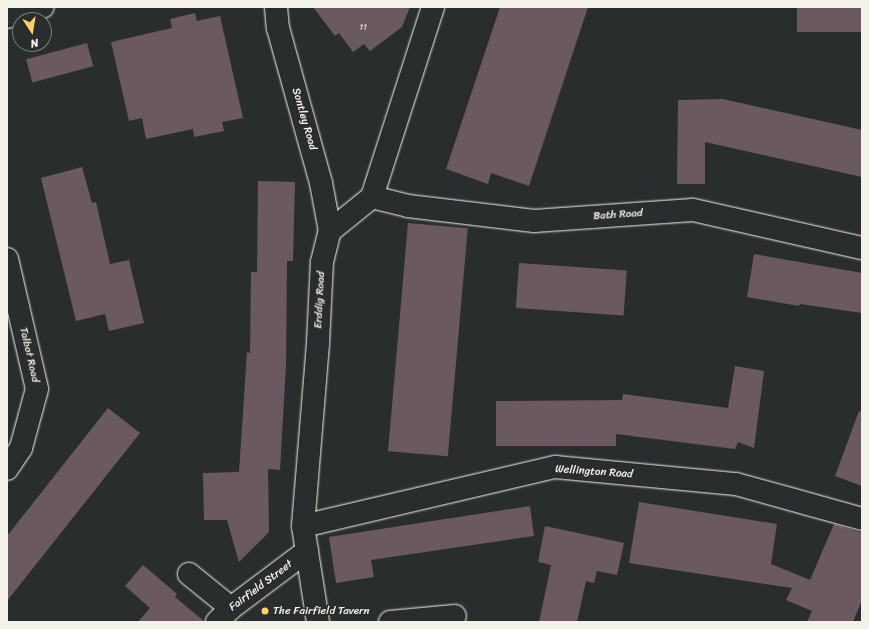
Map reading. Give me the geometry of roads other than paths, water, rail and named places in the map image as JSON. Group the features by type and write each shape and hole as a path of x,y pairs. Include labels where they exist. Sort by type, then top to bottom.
{"street":[{"path":"7,17 44,7"},
{"name":"Sontley Road","path":"276,7 278,28 321,183 330,231"},
{"path":"330,231 372,197 433,7"},
{"name":"Bath Road","path":"372,197 408,206 534,222 693,210 862,248"},
{"name":"Erddig Road","path":"318,622 303,526 318,344 322,262 330,231"},
{"name":"Talbot Road","path":"7,259 37,389 21,448 7,469"},
{"name":"Wellington Road","path":"303,526 556,467 736,484 862,519"},
{"name":"Fairfield Street","path":"224,615 306,551"},
{"path":"189,574 224,615"},
{"path":"390,622 456,616"}],"place":[{"name":"The Fairfield Tavern","path":"265,611"}]}
